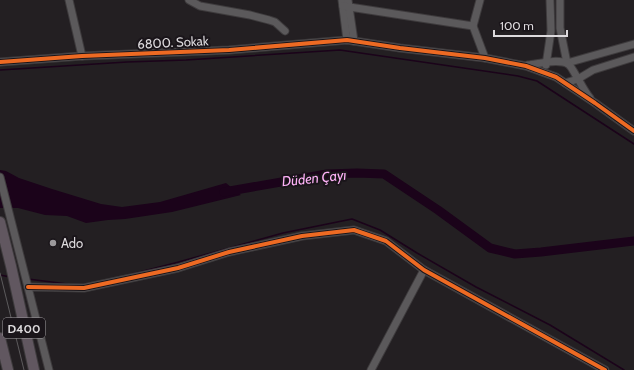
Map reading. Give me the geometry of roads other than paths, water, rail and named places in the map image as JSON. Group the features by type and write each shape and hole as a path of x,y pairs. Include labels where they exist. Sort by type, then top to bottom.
{"highway":[{"name":"D400","path":"0,222 34,370"},
{"path":"15,285 30,313 41,370"},
{"name":"D400","path":"0,338 7,370"}],"street":[{"path":"69,0 82,56"},
{"path":"189,0 200,6 269,20 275,22 285,31"},
{"path":"480,0 473,26 485,58"},
{"path":"546,73 546,62 551,31 550,0"},
{"path":"560,0 560,28 567,64"},
{"path":"350,40 346,3 473,26"},
{"name":"6800. Sokak","path":"0,62 82,56 229,50 350,40 400,48 485,58 526,66"},
{"path":"567,64 634,44"},
{"path":"565,83 578,79 593,70 634,56"},
{"path":"526,66 546,62 560,62 567,64 571,67 586,92 595,102"},
{"path":"526,66 556,77 595,102 634,131"},
{"path":"0,177 28,287 30,313"},
{"path":"28,287 84,288 178,268 229,252 295,237 354,230 386,241 424,270 605,370"},
{"path":"371,370 424,270"},
{"path":"33,327 49,370"}],"waterway":[{"path":"0,70 340,50 518,76 537,81 634,144"},
{"name":"Düden Çayı","path":"224,192 327,174 384,174 438,210 490,248 515,254 634,241"},
{"path":"128,275 283,233 352,219 380,230 476,287 550,325 624,370"},
{"path":"0,275 10,277"},
{"path":"28,279 67,284"}],"tram line":[{"path":"0,273 24,370"}],"place":[{"name":"Ado","path":"53,243"}]}
